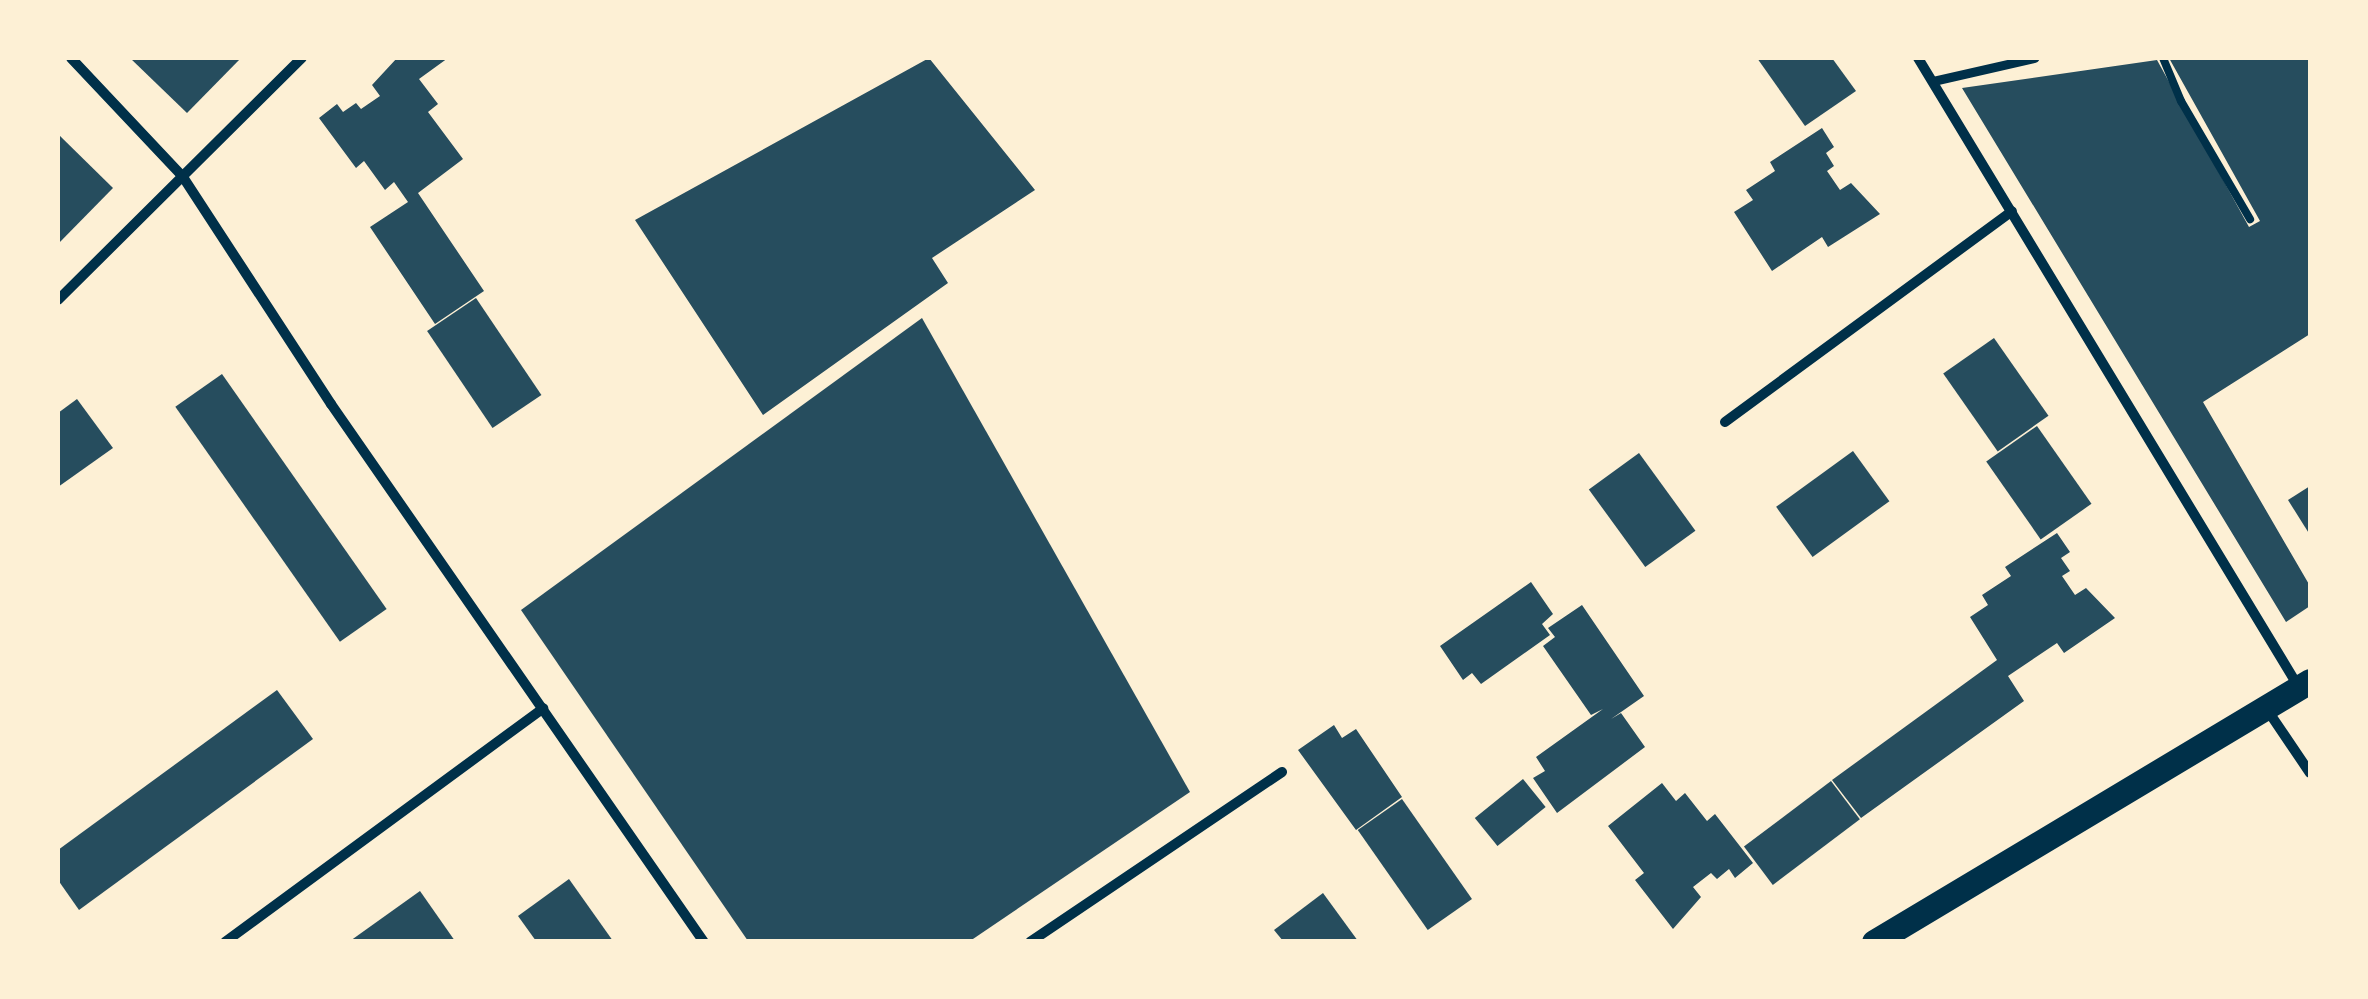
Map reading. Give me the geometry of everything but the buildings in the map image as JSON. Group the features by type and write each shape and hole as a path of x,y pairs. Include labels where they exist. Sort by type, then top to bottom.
{"main road":[{"path":"1874,942 2305,684"}],"street":[{"path":"71,58 183,177 704,942"},
{"path":"58,300 302,58"},
{"path":"1918,58 2305,684"},
{"path":"1933,81 2034,58"},
{"path":"1726,422 2012,212"},
{"path":"224,942 543,708"},
{"path":"2266,708 2310,773"},
{"path":"1030,942 1282,772"}],"lane":[{"path":"2164,58 2181,101 2250,218"}]}
